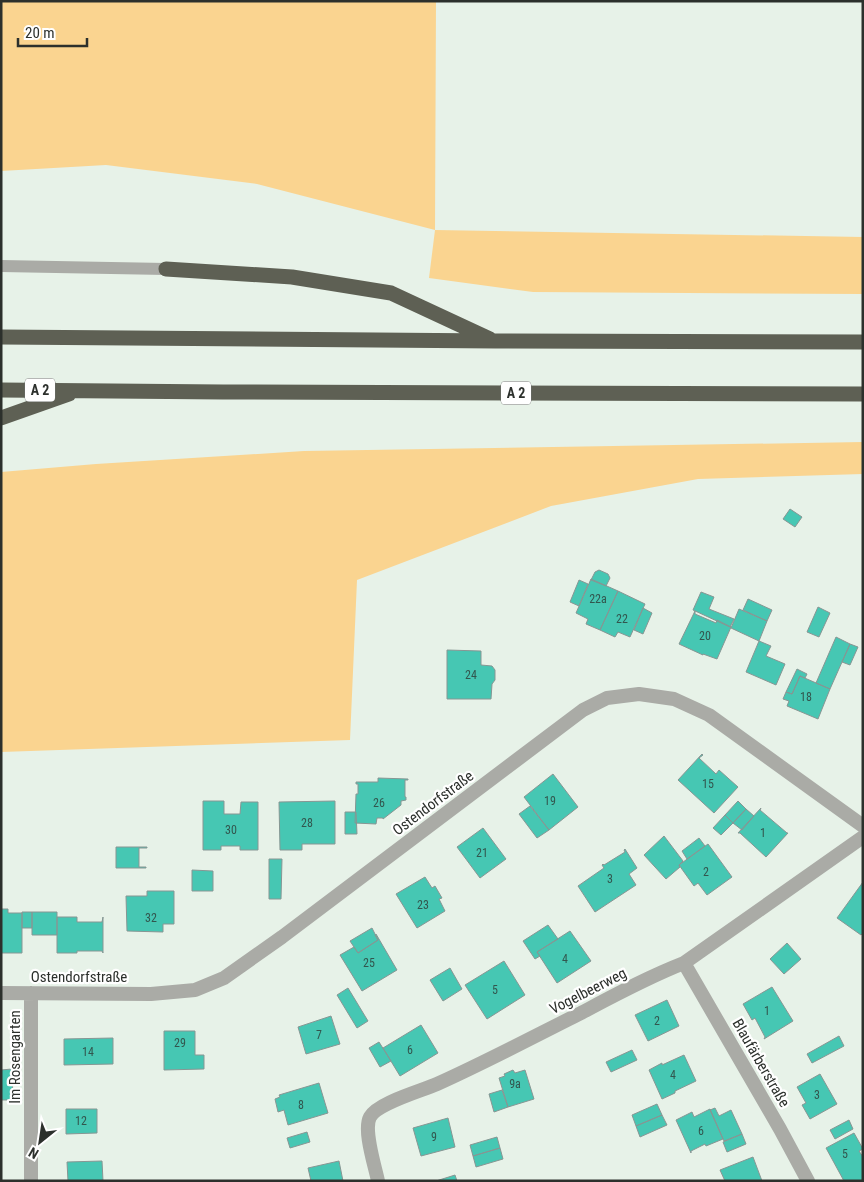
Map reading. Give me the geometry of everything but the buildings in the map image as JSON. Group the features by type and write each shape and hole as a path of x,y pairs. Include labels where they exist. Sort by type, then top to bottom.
{"highway":[{"path":"166,269 292,277 391,293 496,341"},
{"path":"1,337 863,342"},
{"name":"A 2","path":"1,390 863,394"},
{"path":"1,418 79,391"}],"street":[{"name":"Ostendorfstraße","path":"1,993 151,994 196,990 224,978 282,937 584,710 607,698 639,694 674,699 709,715 863,826"},
{"name":"Vogelbeerweg","path":"378,1181 368,1137 369,1118 375,1110 496,1056 656,974 684,963 863,837"},
{"name":"Blaufärberstraße","path":"684,963 808,1181"},
{"name":"Im Rosengarten","path":"31,993 31,1181"}],"lane":[{"path":"1,266 166,269"}],"shaded area":[{"path":"1,1 436,1 435,230 257,184 106,165 1,171"},
{"path":"435,230 863,237 863,294 533,292 429,278"},
{"path":"863,442 863,474 698,479 551,506 357,580 350,740 1,752 1,472 304,451"}]}
